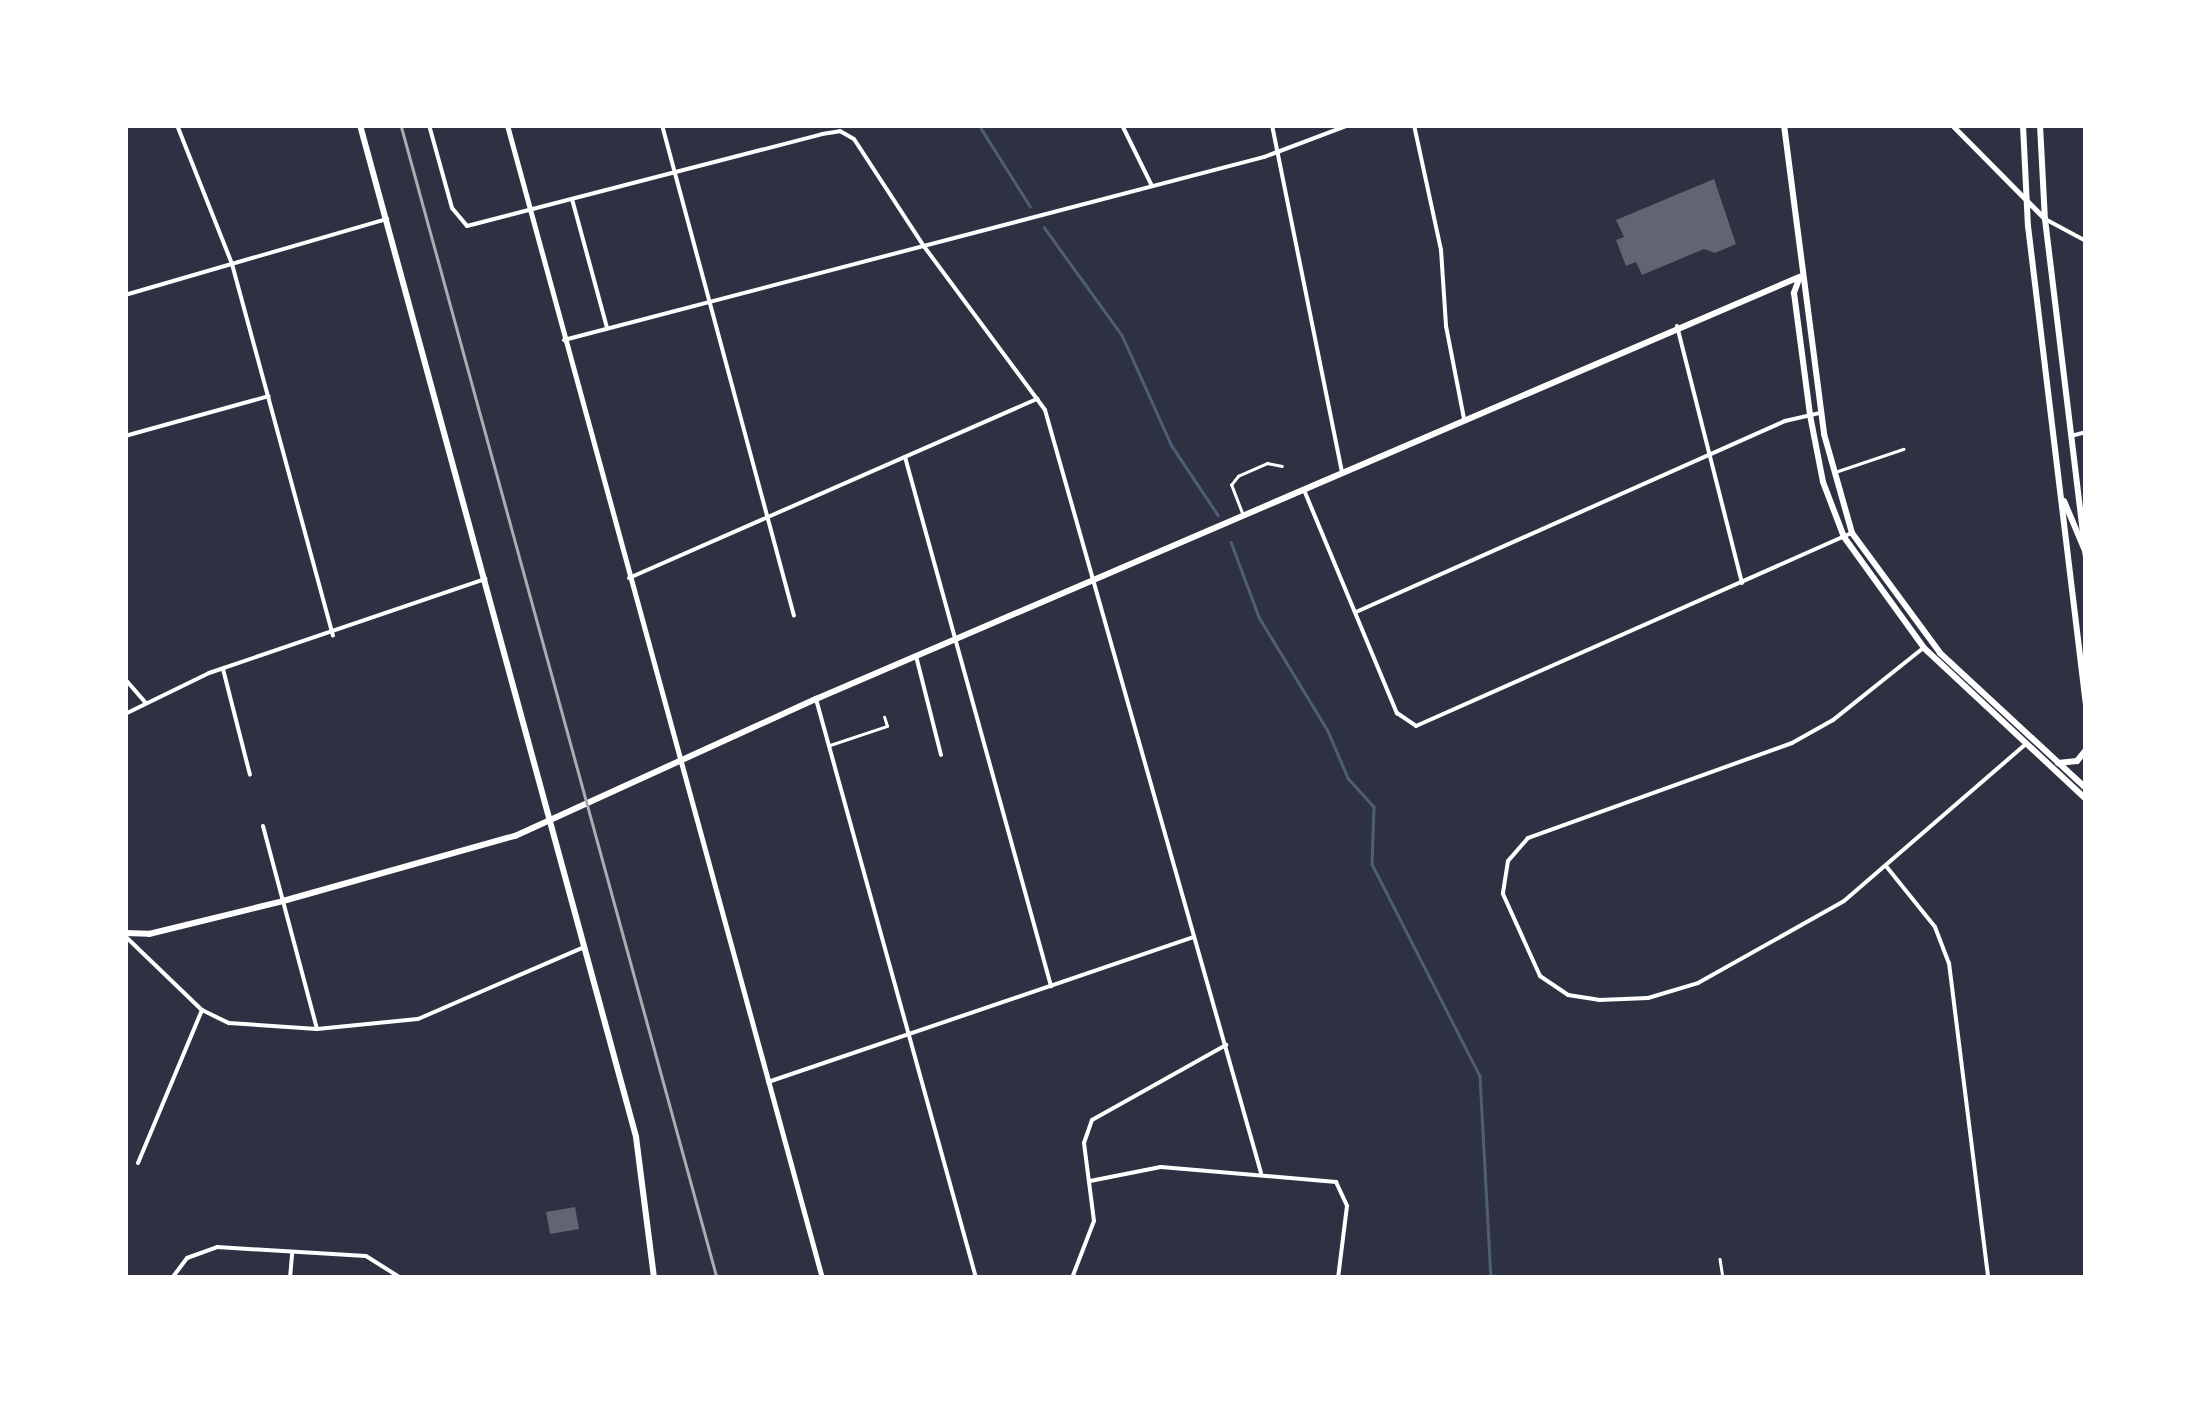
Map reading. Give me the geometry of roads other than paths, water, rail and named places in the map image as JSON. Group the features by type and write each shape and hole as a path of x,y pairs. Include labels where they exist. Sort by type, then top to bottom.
{"main road":[{"path":"360,125 642,1162 654,1278"},
{"path":"1784,125 1800,278 1807,292 1831,473 1848,535"},
{"path":"2023,125 2026,198 2086,702"},
{"path":"2040,125 2044,219 2086,554"},
{"path":"125,934 149,934 498,843 679,760 1676,326 1800,278"},
{"path":"1800,278 1794,294 1810,415 1823,482 1848,535 1927,645 2025,745 2086,799"},
{"path":"2061,496 2086,554"},
{"path":"1927,645 2086,788"},
{"path":"2058,763 2078,761 2086,750"}],"street":[{"path":"177,125 232,264 332,635"},
{"path":"430,125 461,223 529,210 840,130 854,138 923,246 1039,399 1261,1174"},
{"path":"507,125 822,1278"},
{"path":"662,125 794,616"},
{"path":"1122,125 1152,186"},
{"path":"1272,125 1342,473"},
{"path":"564,340 1278,153 1349,125"},
{"path":"1414,125 1441,250 1446,326 1464,420"},
{"path":"1952,125 2044,219 2086,240"},
{"path":"572,199 607,328"},
{"path":"125,295 387,219"},
{"path":"1676,326 1742,584"},
{"path":"125,436 270,396"},
{"path":"629,578 1039,399"},
{"path":"1356,612 1710,454 1822,413"},
{"path":"2071,436 2086,432"},
{"path":"905,457 1051,986"},
{"path":"1304,490 1397,713 1408,725 1427,722 1848,535"},
{"path":"125,714 223,668 332,635 485,579"},
{"path":"1927,645 1833,720 1792,743 1537,832 1513,852 1503,886 1527,954 1545,982 1576,998 1616,1000 1678,990 1742,962 1815,921 1886,866 2025,745"},
{"path":"916,656 942,756"},
{"path":"223,668 250,775"},
{"path":"125,680 146,703"},
{"path":"816,700 976,1278"},
{"path":"264,826 317,1029"},
{"path":"1886,866 1935,927 1949,963 1988,1278"},
{"path":"125,934 202,1010 229,1022 317,1029 418,1019 585,947"},
{"path":"768,1082 1195,937"},
{"path":"138,1163 202,1010"},
{"path":"1072,1278 1094,1221 1084,1143 1092,1120 1226,1044"},
{"path":"1090,1180 1140,1168 1326,1178 1344,1189 1338,1278"},
{"path":"172,1278 187,1258 207,1248 376,1258 401,1278"},
{"path":"290,1278 292,1251"}],"lane":[{"path":"1831,473 1902,449"},
{"path":"1243,516 1231,485 1267,463 1282,466"},
{"path":"829,745 887,726 884,717"},
{"path":"1720,1258 1722,1278"}],"waterway":[{"path":"979,125 1030,206"},
{"path":"1044,227 1122,335 1172,446 1218,515"},
{"path":"1231,542 1259,617 1328,731 1348,778 1374,807 1372,864 1480,1076 1491,1278"}],"railway":[{"path":"401,125 717,1278"}]}
